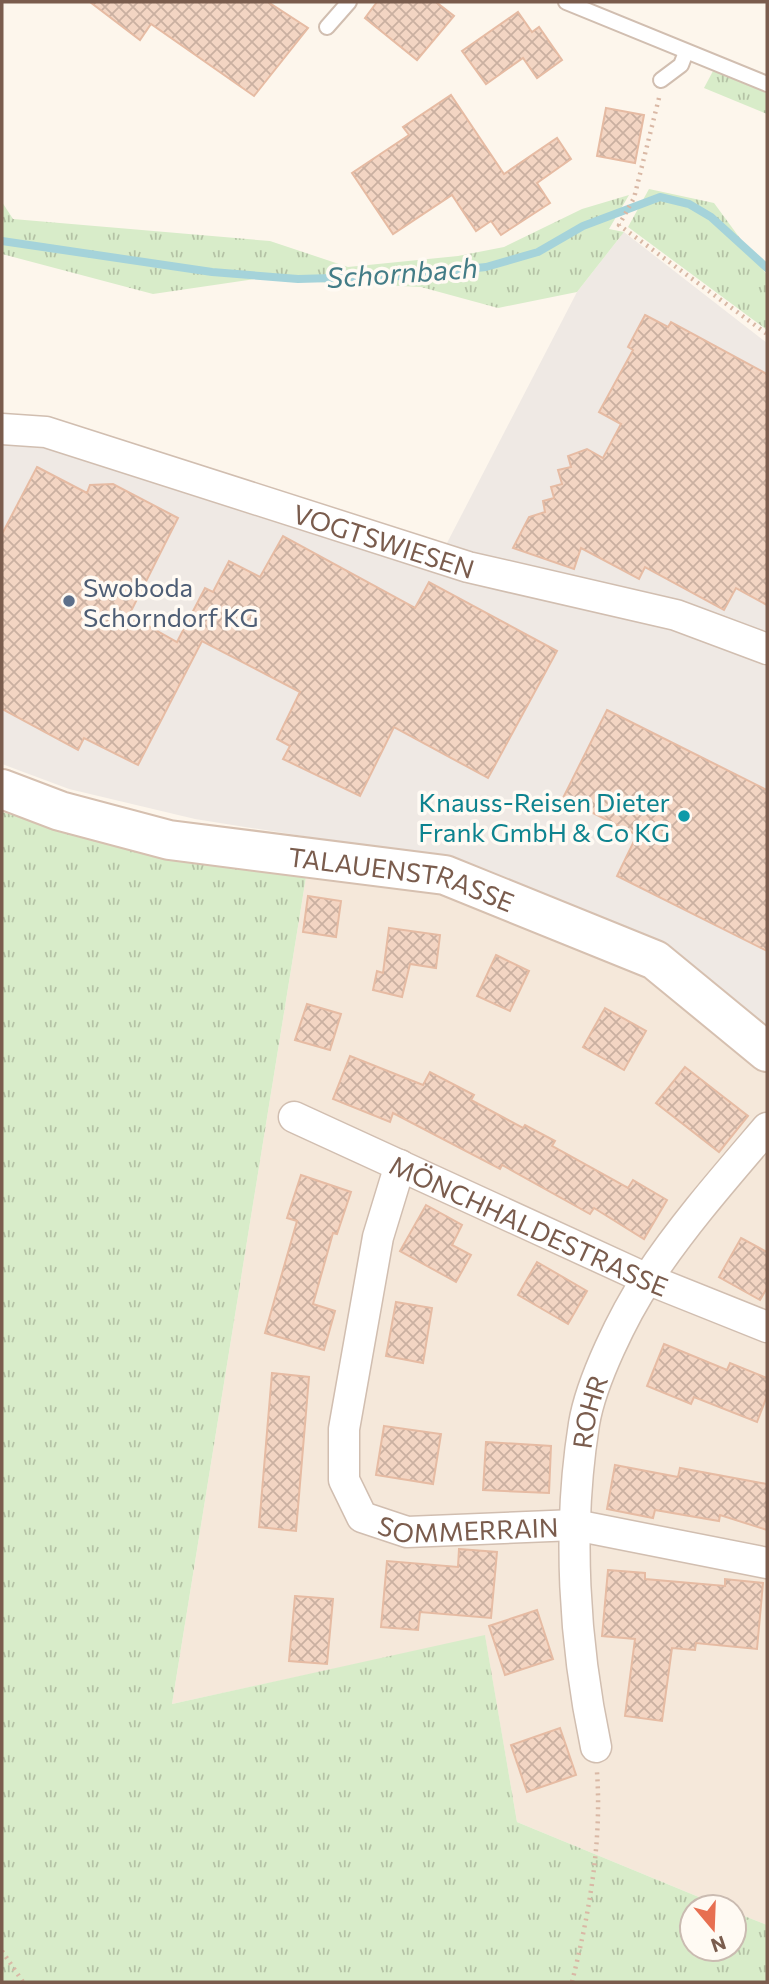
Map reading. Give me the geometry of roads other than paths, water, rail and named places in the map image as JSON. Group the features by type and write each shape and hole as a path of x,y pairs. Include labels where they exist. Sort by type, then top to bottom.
{"street":[{"name":"VOGTSWIESEN","path":"2,429 46,432 456,563 676,615 767,649"},
{"name":"TALAUENSTRASSE","path":"2,789 60,811 169,840 445,875 655,960 767,1052"},
{"name":"MÖNCHHALDESTRASSE","path":"294,1117 647,1279 767,1327"},
{"name":"ROHR","path":"596,1747 582,1681 575,1525 585,1422 611,1345 647,1279 767,1128"},
{"name":"SOMMERRAIN","path":"400,1165 378,1237 344,1429 344,1480 362,1517 407,1532 575,1525 767,1563"}],"lane":[{"path":"327,27 349,2"},
{"path":"566,2 767,84"},
{"path":"661,80 681,65 686,52"}],"waterway":[{"name":"Schornbach","path":"2,241 212,272 298,279 401,276 486,267 538,252 583,226 660,197 689,204 711,217 767,268"}],"place":[{"name":"Swoboda Schorndorf KG","path":"69,601"},
{"name":"Knauss-Reisen Dieter Frank GmbH & Co KG","path":"684,816"}]}
